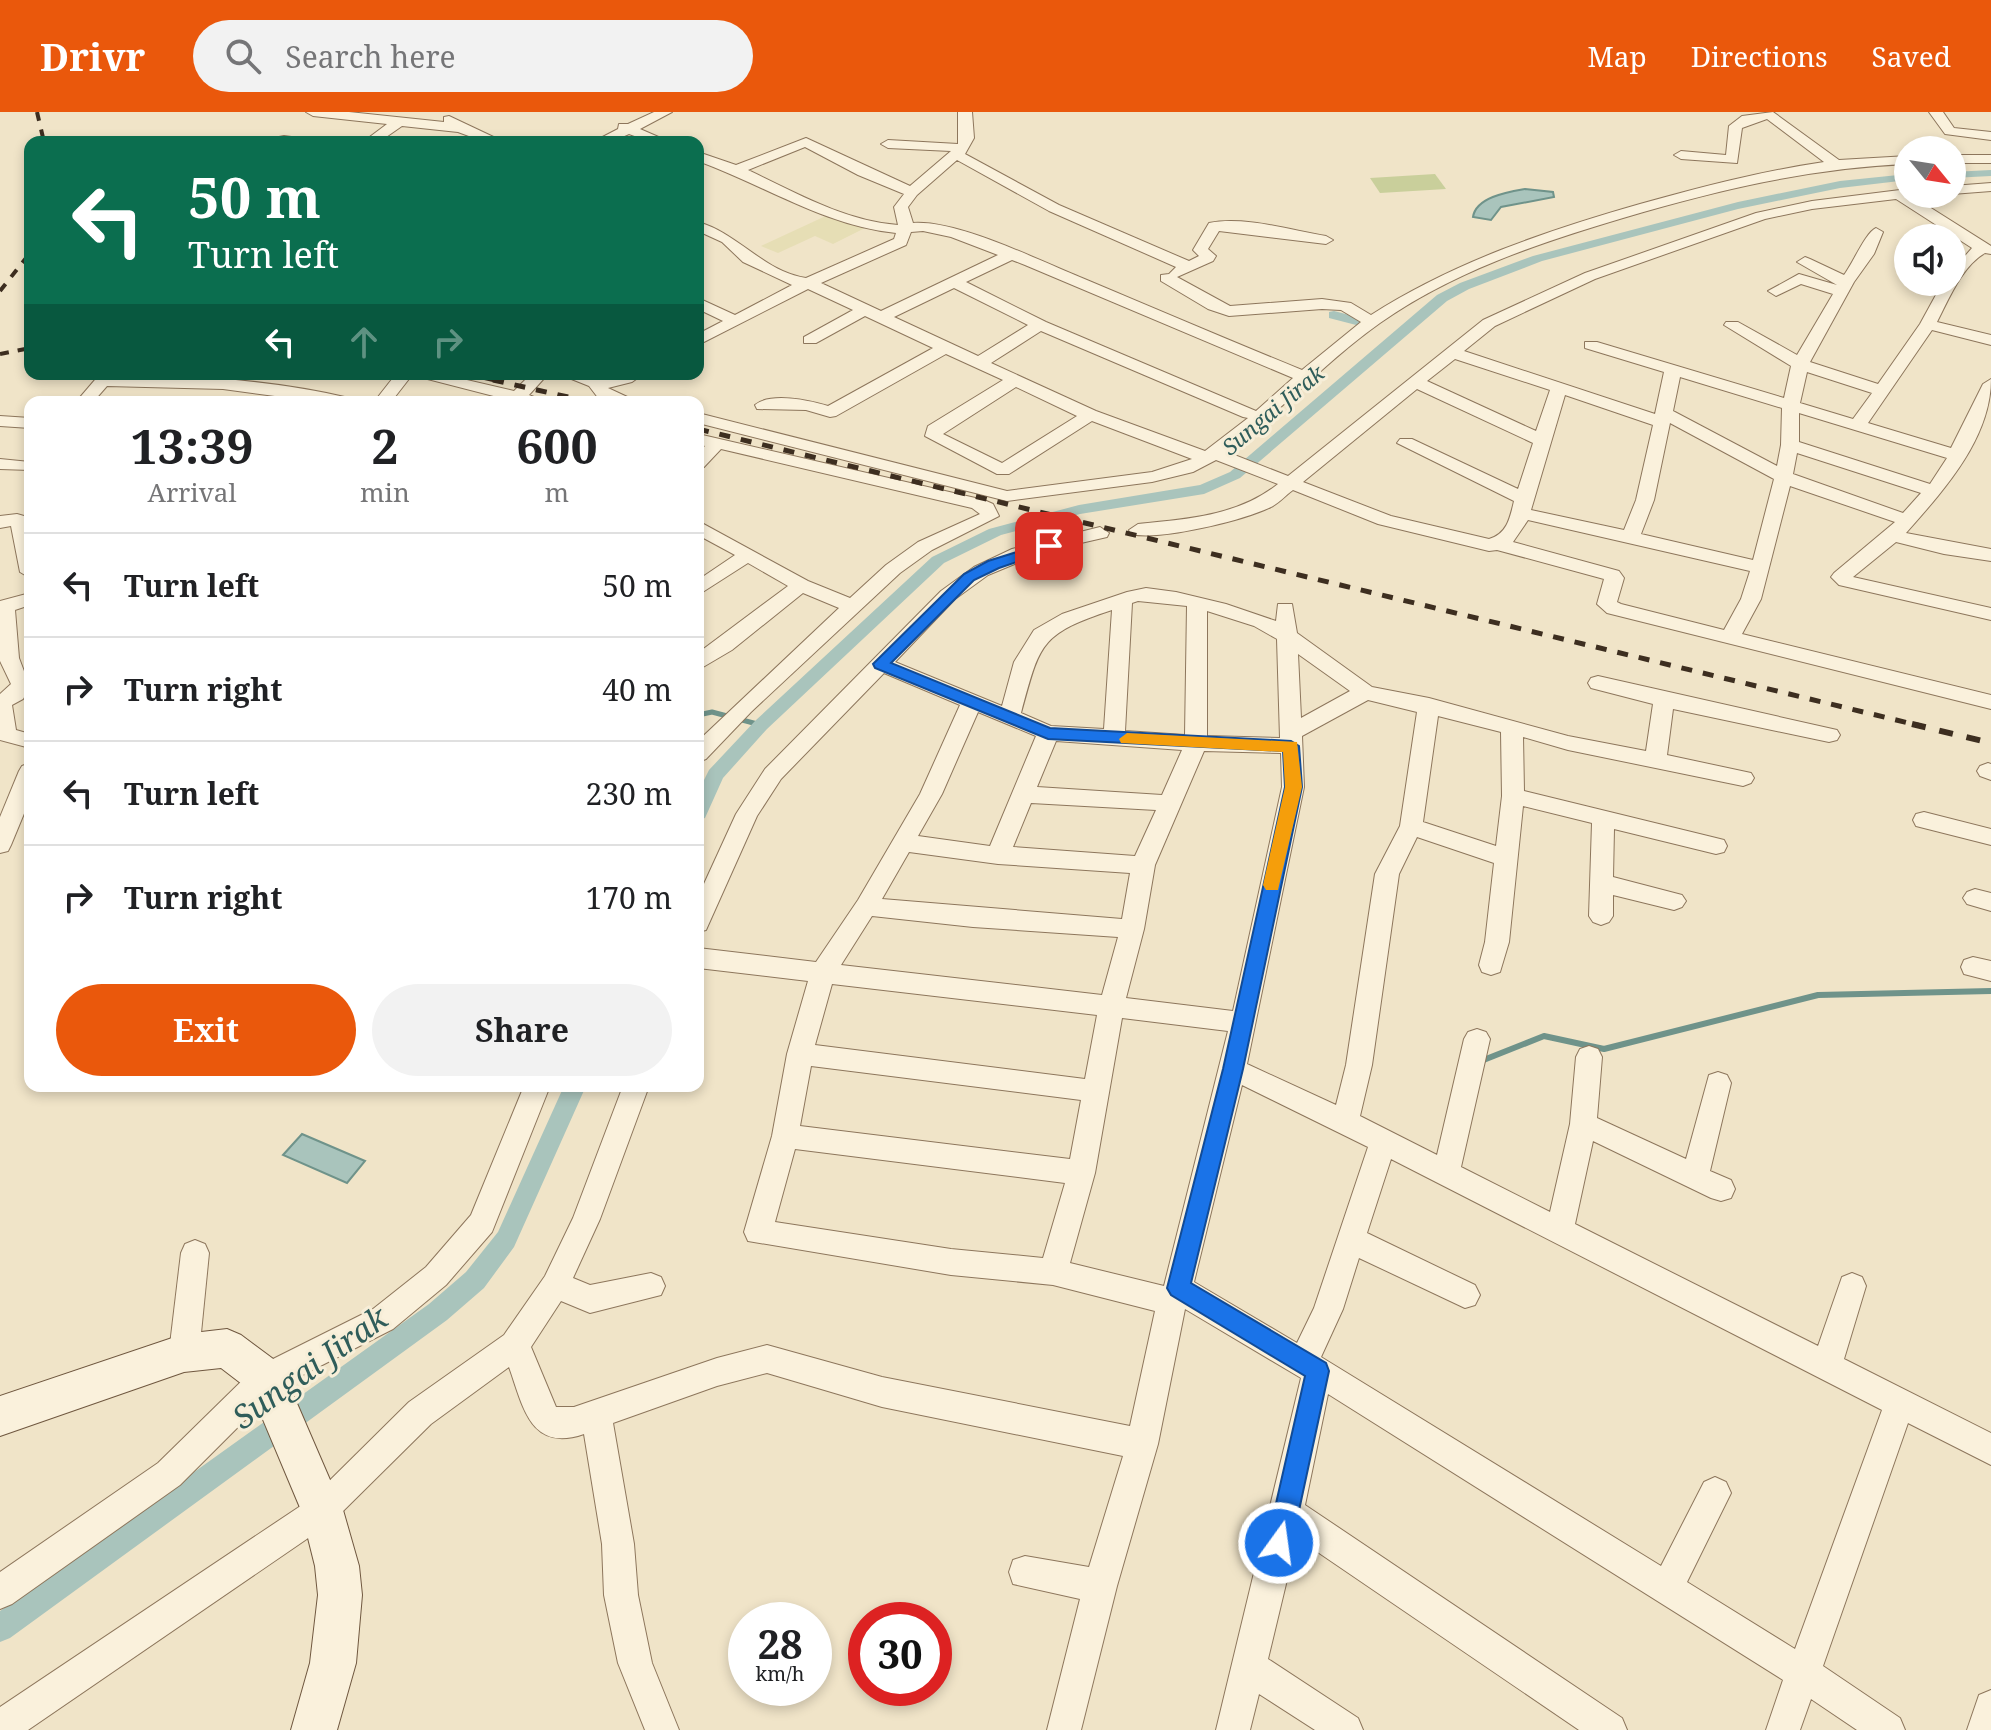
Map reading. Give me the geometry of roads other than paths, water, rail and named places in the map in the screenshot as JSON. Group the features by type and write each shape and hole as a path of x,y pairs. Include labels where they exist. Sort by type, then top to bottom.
{"main road":[{"path":"0,1416 184,1353 227,1348 269,1384 318,1501 337,1566 340,1595 333,1663 314,1730"}],"street":[{"path":"313,112 460,128"},
{"path":"433,112 481,136"},
{"path":"609,136 623,127 665,112"},
{"path":"704,337 808,283 901,242 906,226 901,207 912,192 960,152 967,138 965,112"},
{"path":"1936,112 1950,131 1991,136"},
{"path":"1681,155 1732,159 1736,126 1747,119 1767,114 1835,164"},
{"path":"378,136 398,122"},
{"path":"623,127 647,136"},
{"path":"736,170 799,142 806,142 863,172 912,192"},
{"path":"888,144 960,152 1054,208 1189,267"},
{"path":"704,158 815,207 867,226 897,229 906,226 944,231 1030,262 1304,377"},
{"path":"1966,159 1991,159"},
{"path":"704,420 1007,496 1152,477 1187,468 1214,456 1368,325 1422,289 1461,270 1558,234 1691,193 1790,169 1894,161"},
{"path":"1966,189 1991,187"},
{"path":"1138,530 1206,523 1247,512 1268,501 1286,481 1489,323 1563,288 1761,216 1894,194"},
{"path":"1925,208 1987,249"},
{"path":"1326,240 1243,227 1214,226 1200,250 1208,258 1166,278 1193,291 1219,309 1243,311 1290,304 1345,306 1368,325"},
{"path":"704,229 727,239 748,259 794,281 808,283 1090,415 1286,481 1394,523 1463,540 1501,545 1612,575 1608,607 1991,702"},
{"path":"1730,638 1751,599 1774,521 1790,445 1791,406 1800,364 1844,287 1867,254 1876,232"},
{"path":"1966,262 1972,254 1987,249"},
{"path":"881,317 1009,256"},
{"path":"1805,262 1844,287"},
{"path":"1776,291 1799,279 1844,287"},
{"path":"956,283 1040,325 1249,413"},
{"path":"1857,426 1944,296"},
{"path":"704,306 735,321"},
{"path":"810,340 864,310"},
{"path":"1928,324 1991,340"},
{"path":"979,363 1040,325"},
{"path":"1732,325 1800,364 1880,390"},
{"path":"1591,345 1955,455"},
{"path":"763,405 807,405 828,413 946,347"},
{"path":"1450,352 1663,418 1783,477 1944,548 1989,552"},
{"path":"1630,537 1645,500 1673,370"},
{"path":"90,396 104,380"},
{"path":"152,380 220,383 296,396"},
{"path":"387,396 400,380"},
{"path":"446,380 514,396"},
{"path":"519,396 534,380"},
{"path":"584,380 596,384 612,384 621,380"},
{"path":"1015,380 934,430 933,434 1003,470 1090,415"},
{"path":"1415,382 1543,441"},
{"path":"596,384 609,396"},
{"path":"1991,384 1947,476 1900,528 1843,574 1842,579 1991,614"},
{"path":"1501,545 1507,541 1523,506 1559,387"},
{"path":"0,421 24,423"},
{"path":"704,747 851,606 912,554 990,516 986,508 708,441"},
{"path":"1406,443 1523,506 1630,537 1759,567"},
{"path":"1790,445 1932,491"},
{"path":"0,464 24,464"},
{"path":"0,522 17,520 24,543"},
{"path":"704,530 801,585 851,606"},
{"path":"704,910 747,814 773,774 948,595 979,570 1076,537 1100,533"},
{"path":"704,585 748,555"},
{"path":"704,659 801,585"},
{"path":"1009,717 1030,653 1042,634 1061,623 1147,594 1264,622 1365,692 1429,705 1532,735 1743,778"},
{"path":"1114,738 1122,600"},
{"path":"24,601 3,607 5,659 21,684 16,694 0,703 6,733 11,738 24,740"},
{"path":"1053,1272 1081,1173 1111,1009 1132,929 1143,865 1196,743 1197,604"},
{"path":"1064,1730 1100,1586 1142,1444 1175,1295 1233,1069 1293,787 1285,608"},
{"path":"881,664 1048,733 1196,743 1291,740 1365,692"},
{"path":"1598,683 1829,735"},
{"path":"1655,761 1664,700"},
{"path":"972,701 931,794 866,906 823,972 800,1054 785,1136 758,1232 951,1262 1053,1272 1175,1295 1226,1319 1311,1367 1803,1673 1888,1730"},
{"path":"1345,1123 1359,1065 1387,874 1411,826 1429,705"},
{"path":"1491,965 1513,796 1512,727"},
{"path":"998,855 1048,733"},
{"path":"0,845 24,786"},
{"path":"1021,794 1169,803"},
{"path":"1513,796 1716,846"},
{"path":"1601,916 1603,818"},
{"path":"1924,820 1991,837"},
{"path":"1411,826 1507,857"},
{"path":"904,843 998,855 1143,865"},
{"path":"1602,883 1674,901"},
{"path":"866,906 973,918 1132,929"},
{"path":"704,959 1111,1009 1242,1022"},
{"path":"1446,1173 1474,1051"},
{"path":"800,1054 1096,1091"},
{"path":"1560,1231 1583,1124 1589,1057"},
{"path":"1233,1069 1446,1173 1991,1449"},
{"path":"1695,1176 1718,1083"},
{"path":"0,1592 169,1474 269,1384 383,1319 436,1276 482,1223 535,1092"},
{"path":"0,1728 318,1501 420,1413 515,1345 555,1285 586,1219 634,1092"},
{"path":"1583,1124 1721,1189"},
{"path":"785,1136 949,1154 1081,1173"},
{"path":"1233,1730 1287,1512 1311,1367 1383,1143"},
{"path":"1352,1240 1465,1295"},
{"path":"184,1353 195,1253"},
{"path":"555,1285 590,1299 651,1286"},
{"path":"1827,1365 1852,1286"},
{"path":"515,1345 541,1413 550,1422 574,1422 717,1372 767,1359 882,1392 1142,1444"},
{"path":"1783,1730 1900,1401"},
{"path":"596,1415 618,1544 621,1595 635,1663 662,1730"},
{"path":"1666,1590 1715,1493"},
{"path":"1287,1512 1610,1730"},
{"path":"1025,1572 1100,1586"},
{"path":"1247,1666 1346,1730"},
{"path":"1984,1730 1991,1707"}],"water":[{"path":"1525,189 1553,192 1554,197 1501,207 1491,220 1473,217 1475,210 1486,200"},
{"path":"302,1134 365,1161 347,1183 283,1155"}],"waterway":[{"name":"Sungai Jirak","path":"1966,174 1991,173"},
{"name":"Sungai Jirak","path":"704,800 715,775 761,725 938,560 995,532 1079,510 1204,489 1235,475 1442,298 1489,276 1563,251 1738,205 1840,185 1894,178"},
{"path":"1334,315 1360,322"},
{"path":"704,714 712,712 761,725 758,724"},
{"path":"1481,1061 1544,1036 1604,1049 1818,995 1991,991"},
{"name":"Sungai Jirak","path":"0,1628 438,1312 475,1280 506,1239 572,1092"}],"railway":[{"path":"37,112 43,136"},
{"path":"0,291 24,261"},
{"path":"0,354 24,349"},
{"path":"493,380 502,382"},
{"path":"493,380 564,396"},
{"path":"704,430 1921,726"},
{"path":"1912,724 1991,743"}]}
